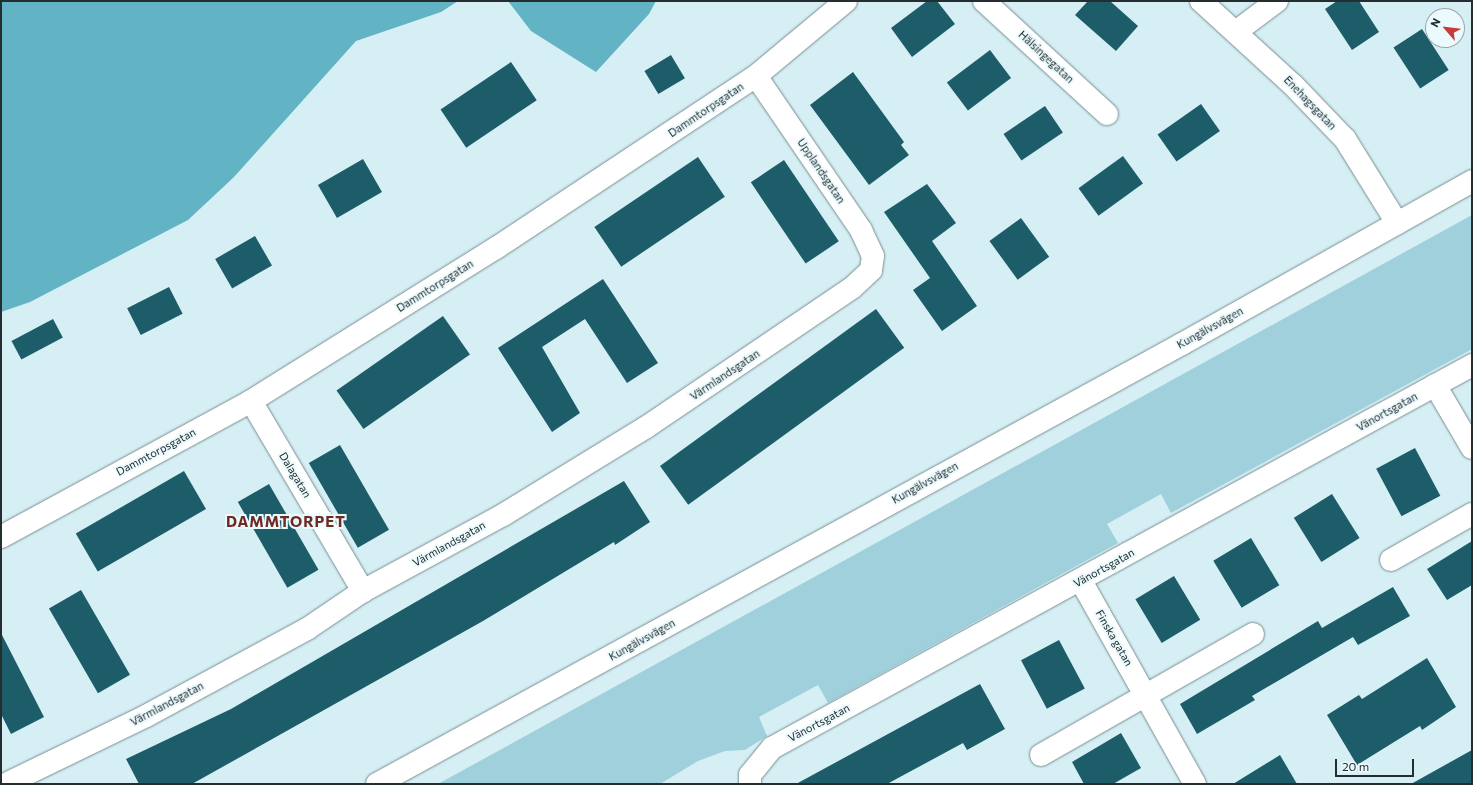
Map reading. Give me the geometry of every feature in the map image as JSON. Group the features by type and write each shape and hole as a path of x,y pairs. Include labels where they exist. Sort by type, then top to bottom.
{"street":[{"name":"Dammtorpsgatan","path":"1,537 251,401 496,248 756,76 809,36 846,1"},
{"name":"Hälsingegatan","path":"984,1 1107,114"},
{"name":"Enehagsgatan","path":"1202,1 1237,31 1345,140 1397,223"},
{"path":"1237,31 1277,1"},
{"name":"Upplandsgatan","path":"756,76 861,230 873,256 871,270"},
{"name":"Kungälvsvägen","path":"378,784 1472,181"},
{"name":"Värmlandsgatan","path":"6,784 146,716 307,629 363,590 502,515 645,428 852,288 871,270"},
{"name":"Vänortsgatan","path":"750,784 750,775 772,748 1081,581 1472,365"},
{"path":"1435,385 1472,448"},
{"name":"Dalagatan","path":"251,401 363,590"},
{"path":"1391,560 1472,514"},
{"name":"Finska gatan","path":"1081,581 1148,695 1195,784"},
{"path":"1041,755 1253,634"}],"shaded area":[{"path":"1,1 458,1 441,12 356,41 234,177 188,220 30,302 1,312"},
{"path":"508,1 656,1 649,14 596,72 531,31"},
{"path":"1472,215 1472,349 1171,513 1161,494 1107,524 1118,543 828,703 818,685 759,717 767,736 745,750 725,751 698,761 660,784 438,784"}],"building":[{"path":"927,1 937,1 955,24 912,57 891,28"},
{"path":"1088,1 1110,1 1138,26 1116,51 1075,15"},
{"path":"1337,1 1359,1 1379,32 1352,50 1325,9"},
{"path":"1422,29 1425,34 1425,48 1434,48 1449,70 1420,89 1393,48"},
{"path":"990,50 1011,78 968,110 947,82"},
{"path":"671,55 685,78 658,94 644,71"},
{"path":"511,62 537,100 466,148 441,110"},
{"path":"853,72 904,142 901,145 909,155 869,185 810,105"},
{"path":"1201,104 1220,131 1177,161 1158,134"},
{"path":"1045,106 1063,133 1021,160 1004,134"},
{"path":"1123,156 1143,184 1098,216 1079,188"},
{"path":"698,157 725,197 621,267 594,227"},
{"path":"363,159 382,192 337,218 318,185"},
{"path":"784,160 839,241 806,264 751,182"},
{"path":"927,184 956,223 932,241 977,306 942,331 913,290 930,278 884,212"},
{"path":"1021,218 1049,257 1018,280 989,241"},
{"path":"255,236 272,265 232,288 215,259"},
{"path":"603,279 658,363 627,383 585,319 542,347 580,413 552,432 498,348"},
{"path":"169,287 183,314 141,335 127,308"},
{"path":"876,309 904,348 688,505 660,466"},
{"path":"443,316 470,355 363,429 337,391"},
{"path":"53,319 63,338 21,360 12,341"},
{"path":"340,445 389,530 358,548 309,463"},
{"path":"1415,448 1440,496 1402,516 1376,469"},
{"path":"184,471 206,509 98,572 76,534"},
{"path":"624,481 650,522 615,545 614,542 483,621 192,784 139,784 126,759 231,709"},
{"path":"269,484 318,570 287,588 238,502"},
{"path":"1332,494 1360,538 1321,562 1294,518"},
{"path":"1251,538 1279,585 1242,608 1213,561"},
{"path":"1472,541 1472,585 1447,600 1427,569"},
{"path":"1174,576 1200,620 1162,643 1135,599"},
{"path":"1393,587 1410,616 1358,645 1353,637 1252,696 1255,700 1197,734 1180,704 1318,621 1322,628"},
{"path":"81,590 130,675 98,693 49,608"},
{"path":"1,633 44,717 11,734 1,714"},
{"path":"1059,640 1085,689 1047,709 1021,660"},
{"path":"1427,658 1456,707 1422,730 1420,726 1357,765 1327,715 1359,695 1362,699"},
{"path":"980,684 1005,729 967,750 963,743 887,784 796,784"},
{"path":"1121,733 1141,768 1113,784 1084,784 1072,762"},
{"path":"1472,750 1472,784 1411,784"},
{"path":"1280,755 1297,784 1233,784"}],"district":[{"name":"DAMMTORPET","path":"286,522"}]}
